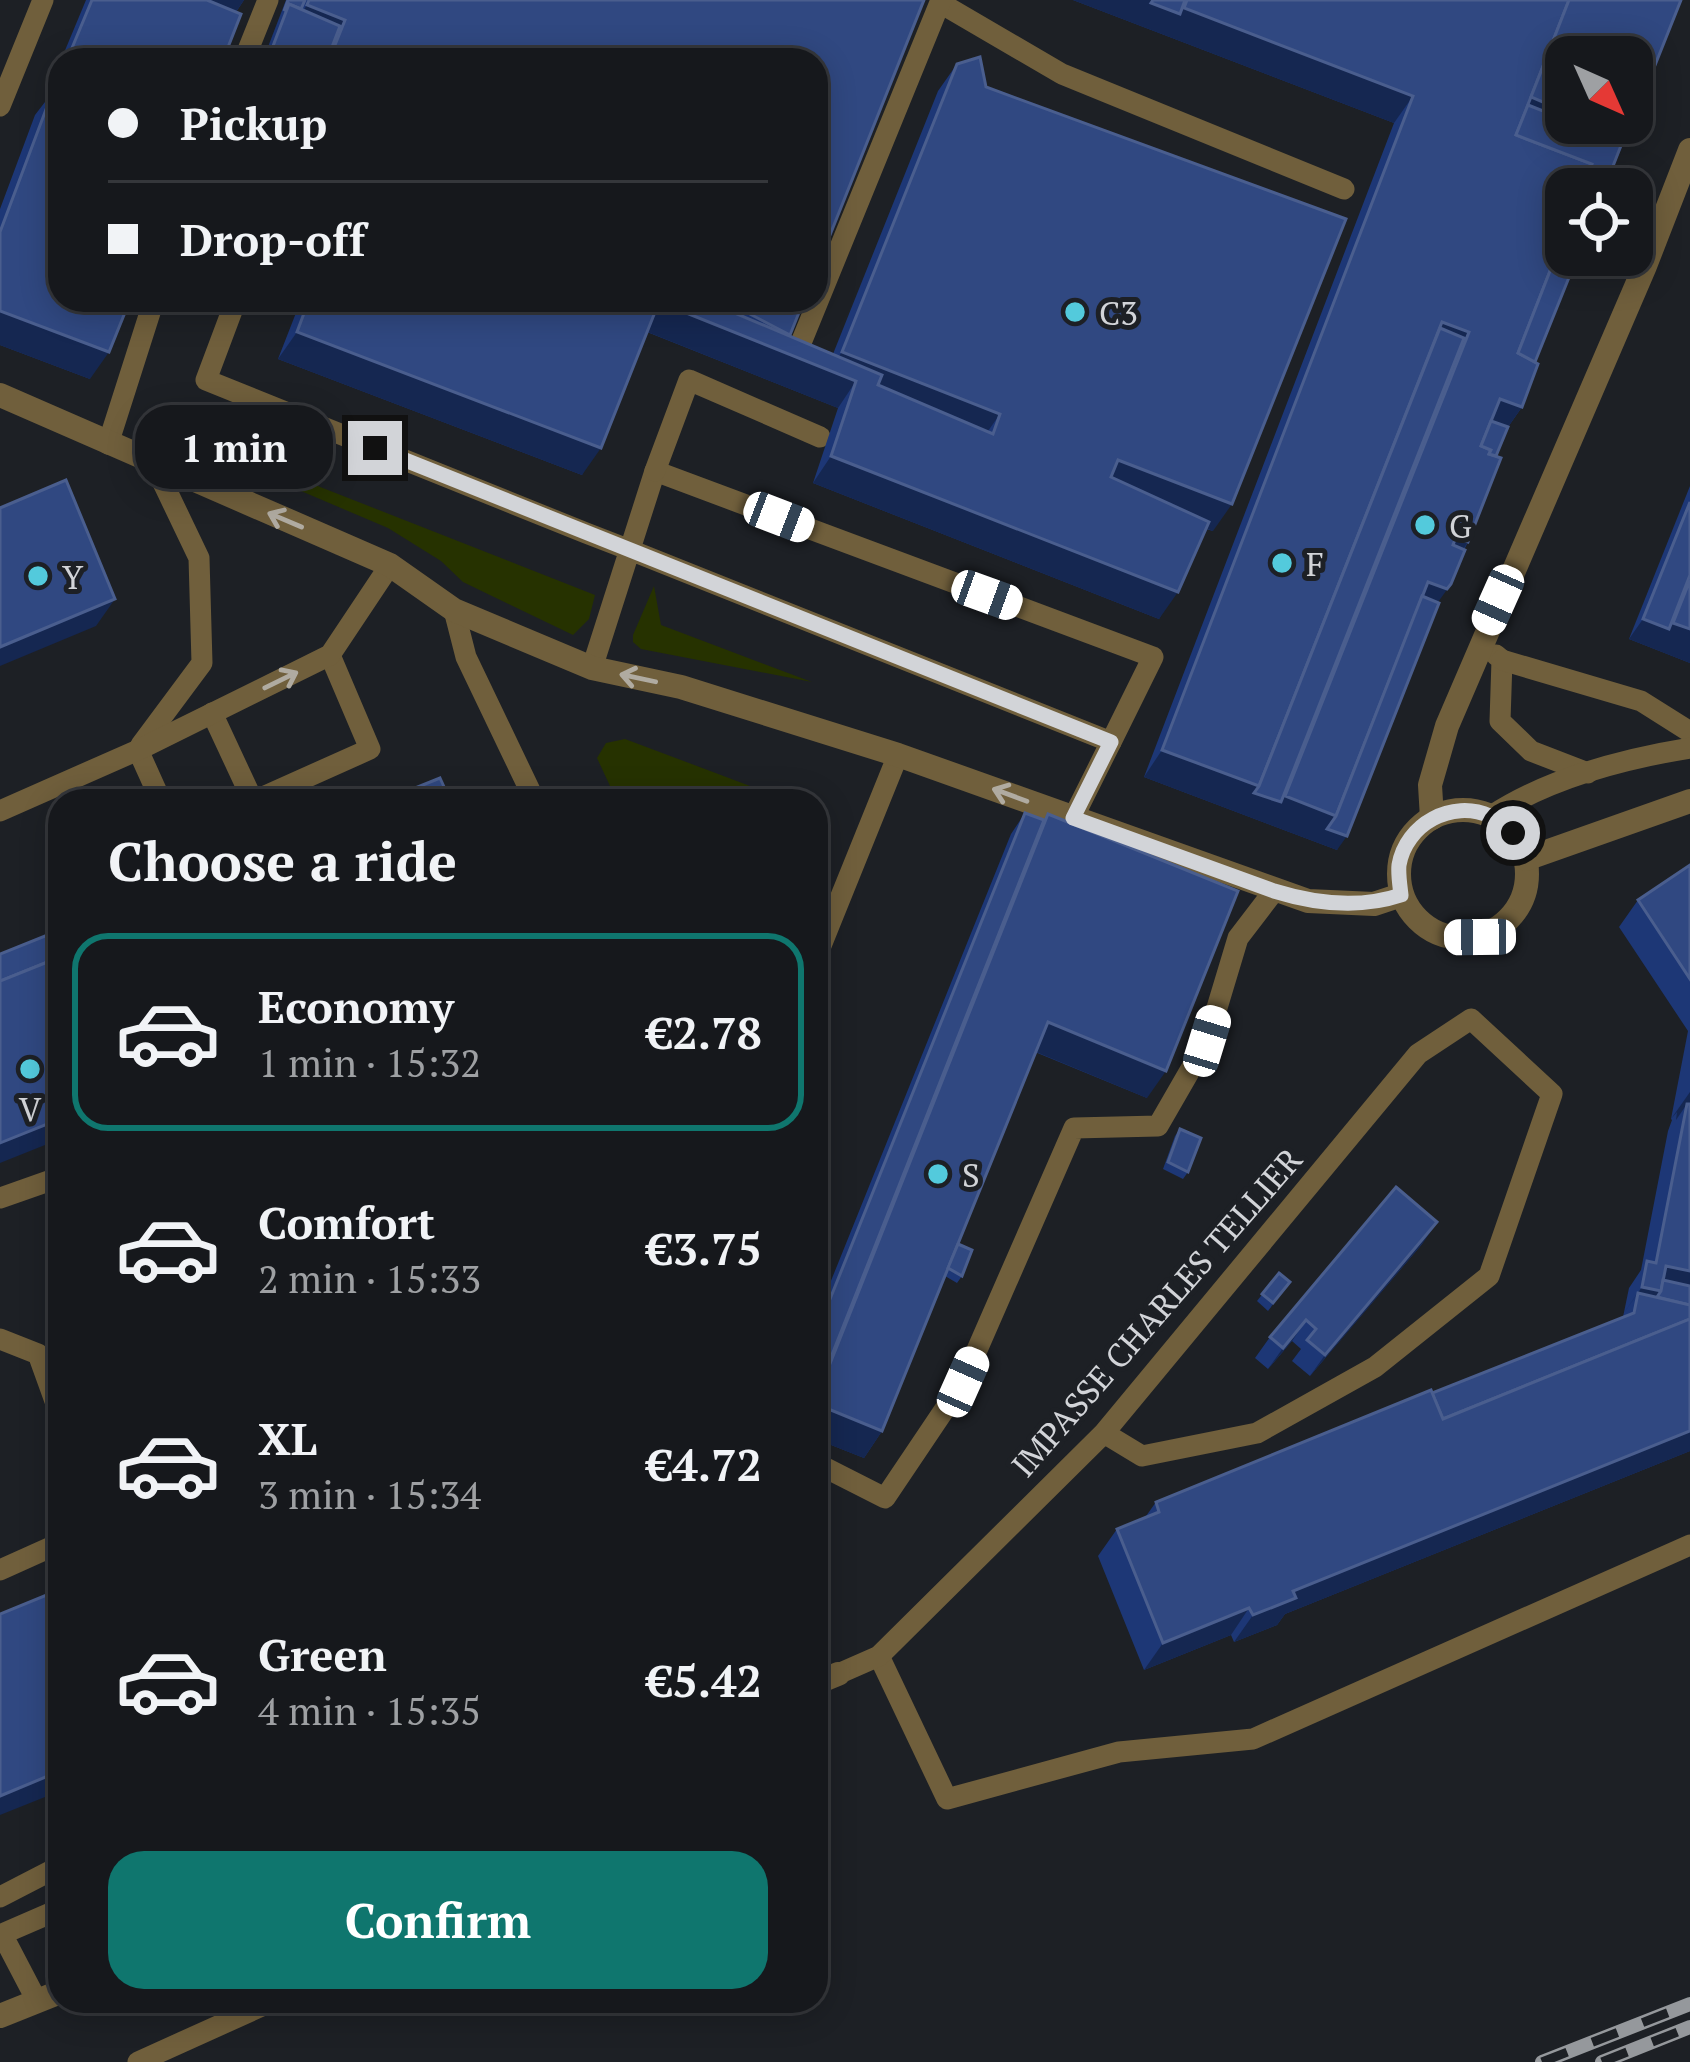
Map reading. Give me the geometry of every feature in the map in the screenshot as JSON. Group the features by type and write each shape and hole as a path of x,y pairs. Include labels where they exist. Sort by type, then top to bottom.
{"street":[{"path":"1432,818 1430,785 1447,726 1690,151"},
{"path":"0,395 390,565 454,610 592,668 681,688 898,755 1308,901 1374,904 1401,895"},
{"path":"1526,859 1690,801"},
{"path":"1461,810 1491,816 1513,833 1526,859 1526,892 1509,920 1480,937 1448,937 1419,922 1401,895 1399,865 1410,838 1432,818 1461,810"},
{"path":"0,2016 48,1997"}],"lane":[{"path":"0,106 43,0"},
{"path":"249,48 268,0"},
{"path":"828,278 942,2 1062,74 1344,189"},
{"path":"108,444 150,312"},
{"path":"232,312 206,380 1111,742"},
{"path":"796,355 814,312"},
{"path":"592,668 689,380 820,437"},
{"path":"138,750 202,663 199,558 154,464"},
{"path":"655,471 1154,657 1073,818"},
{"path":"51,789 330,655 390,565"},
{"path":"454,610 466,657 529,789"},
{"path":"1480,641 1502,660 1641,701 1690,732"},
{"path":"281,789 370,749 330,655"},
{"path":"1502,660 1501,721 1532,752 1588,773"},
{"path":"212,713 248,789"},
{"path":"1491,816 1516,799 1633,757 1690,748"},
{"path":"138,750 155,789"},
{"path":"828,928 898,755"},
{"path":"0,812 48,790"},
{"path":"828,1469 885,1498 963,1382 1074,1128 1158,1126 1207,1041 1238,938 1274,891"},
{"name":"IMPASSE CHARLES TELLIER","path":"828,1679 879,1656 1105,1433 1418,1054 1472,1019 1552,1094 1489,1276 1375,1366 1257,1433 1142,1456 1105,1433"},
{"path":"0,1198 48,1182"},
{"path":"0,1339 38,1354 48,1382"},
{"path":"879,1656 947,1799 1119,1751 1253,1739 1690,1545"},
{"path":"0,1570 48,1548"},
{"path":"0,1897 48,1872"},
{"path":"48,1914 0,1933 48,1997"},
{"path":"138,2062 246,2013"}],"green space":[{"path":"195,402 218,408 206,442 595,595 589,619 573,635 463,582 441,561 388,528 202,449 190,439 187,412"},
{"path":"654,586 661,625 812,682 641,649 633,635"},
{"path":"625,739 758,789 611,789 597,758 606,743"}],"building":[{"path":"92,0 207,0 241,14 228,48 72,48"},
{"path":"288,0 305,0 301,9 289,4 284,11"},
{"path":"309,0 924,0 828,240 828,48 334,48 345,20 307,5"},
{"path":"1185,0 1180,14 1151,3"},
{"name":"F","path":"1187,0 1569,0 1555,36 1545,36 1545,61 1516,135 1592,164 1590,168 1545,168 1548,276 1518,353 1538,364 1522,407 1500,399 1481,446 1501,458 1468,542 1456,537 1453,545 1465,550 1447,589 1428,582 1336,816 1285,796 1469,332 1442,322 1259,786 1162,750 1413,96 1184,8"},
{"path":"1569,0 1681,0 1653,70 1653,36 1555,36"},
{"path":"289,4 340,26 332,48 272,48"},
{"name":"C3","path":"980,57 986,87 1346,219 1232,504 1118,460 1111,477 1209,522 1178,592 831,456 856,381 684,312 732,312 882,375 878,385 993,434 1000,414 842,352 957,64"},
{"path":"1545,61 1545,103 1531,97"},
{"path":"48,104 48,312 125,312 109,352 0,311 0,232"},
{"path":"1528,105 1545,112 1545,144 1622,144 1612,168 1590,168 1592,164 1516,135"},
{"path":"1548,276 1570,276 1535,362 1518,353"},
{"name":"C3","path":"304,312 655,312 601,448 297,332"},
{"path":"746,312 799,312 790,335"},
{"path":"1440,328 1464,338 1281,802 1254,793 1259,786"},
{"path":"1491,421 1508,427 1496,456 1481,446"},
{"name":"Y","path":"66,480 115,599 0,647 0,508"},
{"path":"1690,502 1690,575 1669,629 1643,619"},
{"path":"1690,580 1690,629 1673,623"},
{"path":"1422,596 1439,603 1347,836 1327,829 1336,816"},
{"path":"440,778 445,789 413,789"},
{"path":"1025,813 1044,820 828,1365 828,1304"},
{"name":"S","path":"1048,814 1238,891 1166,1071 1048,1022 882,1431 828,1409 828,1369"},
{"path":"1690,865 1690,979 1638,900"},
{"path":"48,935 48,962 0,981 0,954"},
{"name":"V","path":"48,962 48,1124 0,1143 0,981"},
{"path":"1687,1104 1690,1271 1666,1266 1661,1291 1642,1287 1647,1261 1656,1263"},
{"path":"1180,1129 1201,1138 1188,1172 1168,1162"},
{"path":"1396,1187 1437,1222 1325,1355 1307,1340 1316,1329 1306,1320 1283,1348 1270,1337"},
{"path":"958,1244 972,1250 962,1276 948,1268"},
{"path":"1279,1273 1290,1282 1273,1303 1262,1294"},
{"path":"1663,1280 1690,1286 1690,1305 1657,1297"},
{"path":"1638,1293 1690,1305 1690,1319 1443,1419 1432,1393 1634,1313"},
{"path":"1690,1319 1690,1431 1293,1591 1296,1598 1253,1615 1249,1608 1163,1643 1117,1529 1159,1512 1156,1502 1431,1390 1443,1419"},
{"path":"48,1594 48,1776 0,1796 0,1614"}],"railway":[{"path":"1542,2062 1690,2004"},
{"path":"1602,2062 1690,2027"}],"place":[{"name":"C3","path":"1075,312"},
{"name":"G","path":"1425,525"},
{"name":"F","path":"1282,563"},
{"name":"Y","path":"38,576"},
{"name":"V","path":"30,1069"},
{"name":"S","path":"938,1174"}],"route":[{"path":"375,448 1111,742 1073,818 1274,891 1308,901 1374,904 1401,895 1399,865 1410,838 1432,818 1461,810 1491,816 1513,833"}]}
